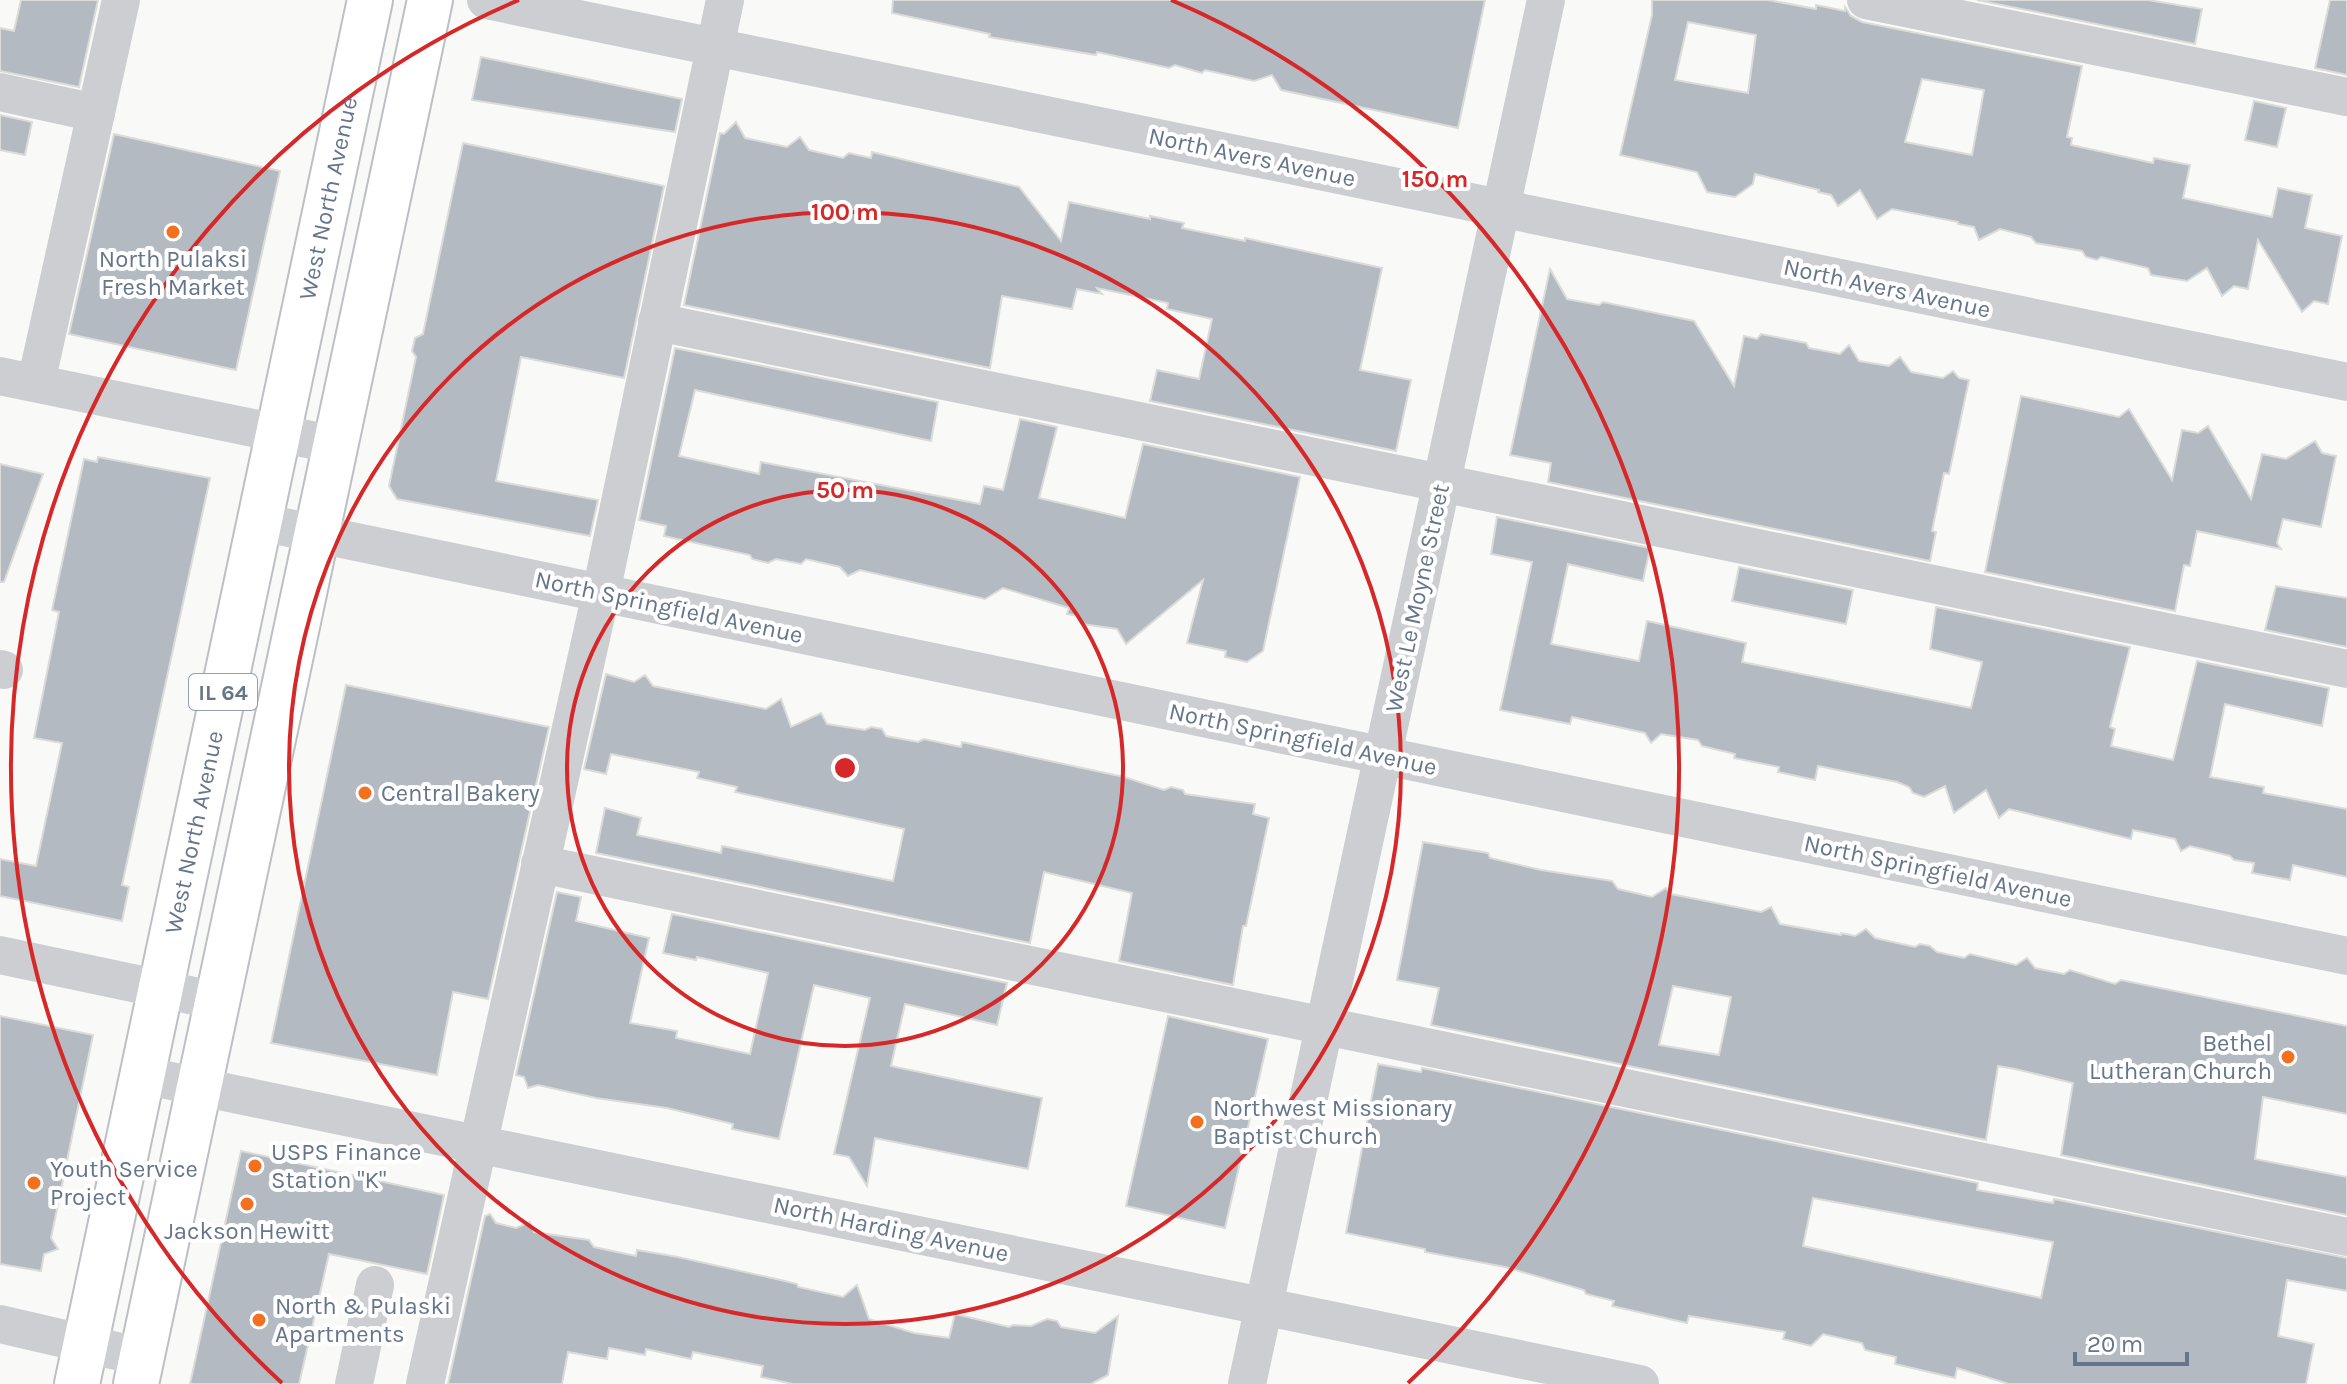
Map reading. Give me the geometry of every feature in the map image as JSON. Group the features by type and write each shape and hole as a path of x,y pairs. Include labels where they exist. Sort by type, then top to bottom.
{"main road":[{"name":"West North Avenue","path":"81,1364 370,0"},
{"name":"IL 64","path":"139,1370 430,0"}],"street":[{"path":"121,0 96,113 18,379 336,445"},
{"name":"North Avers Avenue","path":"486,0 2347,382"},
{"path":"425,1384 601,593 725,0"},
{"name":"West Le Moyne Street","path":"1247,1384 1546,0"},
{"path":"1866,0 2347,97"},
{"path":"0,92 96,113"},
{"path":"657,322 2347,669"},
{"name":"North Springfield Avenue","path":"260,522 2347,956"},
{"path":"540,864 2347,1237"},
{"path":"0,955 218,1001"},
{"name":"North Harding Avenue","path":"142,1075 1640,1384"},
{"path":"354,1384 375,1285"},
{"path":"0,1324 81,1364 139,1370"}],"building":[{"path":"21,0 98,0 79,87 0,71 0,28 14,31"},
{"path":"893,0 1485,0 1458,128 1281,90 1272,75 1254,81 1205,70 1202,73 1175,65 1169,68 1097,52 1096,55 989,37 990,34 892,13"},
{"path":"1652,0 1768,0 1816,9 1816,5 1845,11 1845,7 1851,16 1862,22 2082,66 2067,137 2072,138 2071,145 2153,163 2154,158 2190,165 2183,198 2272,217 2278,188 2312,195 2305,228 2342,236 2328,304 2314,301 2302,312 2258,240 2248,289 2234,286 2222,296 2207,268 2187,281 2151,275 2148,268 2101,257 2097,260 2086,257 2082,251 2036,243 2031,237 2000,229 1979,240 1974,227 1958,222 1892,209 1877,219 1860,190 1838,206 1831,195 1819,190 1755,174 1753,184 1735,197 1707,192 1697,172 1620,155 1652,15","holes":["1688,22 1756,35 1748,93 1675,80","1922,79 1984,90 1972,155 1905,142"]},
{"path":"1977,0 2148,0 2202,9 2195,44"},
{"path":"2330,0 2347,0 2347,75 2315,68"},
{"path":"481,57 682,99 675,132 472,100"},
{"path":"2254,101 2286,108 2277,147 2245,140"},
{"path":"0,115 32,122 25,155 0,150"},
{"path":"736,122 745,138 787,147 800,137 809,150 843,158 849,153 871,158 872,152 1019,187 1061,241 1069,202 1184,223 1182,228 1245,241 1245,238 1382,268 1360,370 1411,380 1396,451 1150,401 1157,370 1199,379 1212,319 1167,309 1168,303 1097,288 1102,294 1077,289 1072,309 1002,296 990,368 684,305 720,133 724,134"},
{"name":"North Pulaksi Fresh Market","path":"114,134 280,171 236,370 69,334"},
{"path":"463,143 664,186 624,378 521,357 496,481 598,500 590,536 397,499 389,486 416,357 412,351 415,338 423,334"},
{"path":"1550,269 1567,299 1599,305 1603,302 1694,321 1734,386 1744,336 1757,339 1761,334 1840,354 1849,345 1859,361 1889,366 1900,357 1911,372 1943,378 1953,371 1959,378 1969,380 1949,474 1944,473 1932,531 1936,532 1930,561 1548,482 1551,463 1510,455"},
{"path":"675,348 938,402 931,441 695,390 679,456 759,474 761,462 980,504 984,486 1003,490 1020,419 1057,427 1039,498 1125,518 1143,444 1300,477 1263,651 1247,662 1225,657 1226,651 1187,643 1203,580 1126,644 1117,629 1082,624 1078,616 1067,614 1069,608 1003,588 985,599 860,570 848,576 840,567 806,559 801,564 776,559 768,563 752,559 750,555 664,536 666,526 639,520"},
{"path":"2021,396 2119,417 2129,409 2172,480 2182,430 2198,433 2208,426 2251,499 2262,454 2286,459 2315,441 2322,453 2336,456 2321,527 2283,519 2277,543 2281,549 2197,531 2190,566 2184,565 2175,611 1985,572"},
{"path":"98,457 210,478 122,885 129,887 122,921 0,896 0,859 36,866 62,743 34,738 59,612 52,610 84,459 97,462"},
{"path":"0,464 43,474 4,582 0,582"},
{"path":"1497,517 1650,548 1643,581 1568,564 1551,644 1639,661 1647,621 1746,643 1742,662 1971,708 1982,662 1930,649 1936,607 2130,647 2110,727 2115,729 2111,746 2173,760 2197,661 2329,688 2322,726 2225,704 2210,777 2264,787 2263,793 2347,809 2347,877 2293,865 2290,880 2252,873 2254,863 2234,860 2230,856 2190,846 2181,851 2175,839 2133,830 2131,839 2009,809 1999,818 1986,790 1954,813 1945,786 1924,797 1897,782 1818,766 1815,780 1778,772 1779,767 1734,758 1735,754 1702,746 1698,740 1661,734 1651,743 1645,733 1572,717 1570,724 1500,710 1532,562 1491,554"},
{"path":"1739,567 1853,590 1846,624 1732,601"},
{"path":"2276,586 2347,598 2347,647 2265,630"},
{"path":"606,674 634,682 645,675 653,686 766,709 781,699 791,727 821,713 827,724 865,730 871,727 882,729 886,736 918,742 924,739 961,747 962,742 1124,777 1164,790 1171,787 1183,790 1185,794 1255,804 1253,814 1269,818 1246,926 1243,926 1233,985 1119,961 1132,893 1044,872 1030,943 596,853 605,808 641,818 637,835 721,853 722,846 893,881 904,829 735,792 737,787 697,778 699,772 611,754 606,774 584,769"},
{"path":"346,685 549,727 488,999 453,992 437,1075 271,1043"},
{"path":"1423,842 1488,853 1490,858 1541,870 1612,881 1618,889 1652,897 1666,888 1671,894 1761,912 1771,907 1780,924 1855,936 1866,929 1875,938 1915,947 1920,944 1930,946 1937,952 1964,958 1970,954 2016,965 2027,958 2035,968 2064,974 2070,970 2115,984 2121,980 2347,1026 2347,1114 2263,1097 2255,1159 2347,1177 2347,1215 2061,1155 2073,1083 1998,1066 1986,1140 1431,1025 1439,988 1397,980","holes":["1673,986 1731,997 1719,1055 1659,1045"]},
{"path":"557,892 581,897 576,921 649,938 630,1023 677,1031 676,1038 750,1054 768,973 697,957 696,960 663,953 672,914 1007,983 997,1025 905,1004 891,1066 1042,1098 1028,1169 875,1138 867,1186 849,1157 834,1154 870,998 814,985 779,1139 732,1129 733,1124 667,1108 596,1098 538,1085 528,1088 524,1077 516,1075"},
{"path":"0,1016 93,1035 51,1238 58,1249 44,1254 41,1271 0,1264"},
{"name":"Northwest Missionary Baptist Church","path":"1168,1016 1268,1039 1225,1228 1126,1206"},
{"path":"1378,1064 1421,1072 1422,1068 1978,1183 1977,1190 2053,1203 2054,1199 2347,1258 2347,1291 2287,1280 2278,1336 2314,1344 2306,1384 2009,1384 1957,1368 1955,1378 1895,1364 1896,1357 1865,1350 1862,1343 1823,1334 1811,1346 1783,1339 1785,1332 1689,1316 1687,1323 1612,1306 1614,1301 1586,1294 1584,1290 1505,1267 1346,1233","holes":["1813,1198 2053,1242 2041,1298 1803,1246"]},
{"path":"241,1151 444,1195 427,1274 329,1254 299,1384 190,1384"},
{"path":"490,1214 496,1223 516,1228 530,1222 534,1232 589,1240 594,1247 636,1256 637,1250 678,1257 843,1297 857,1285 869,1319 914,1333 949,1338 955,1314 1009,1327 1031,1326 1047,1319 1057,1321 1061,1327 1095,1333 1118,1316 1108,1375 1091,1384 793,1384 761,1377 763,1366 693,1352 691,1359 646,1349 645,1355 609,1348 607,1359 568,1352 562,1384 448,1384 485,1216"}],"place":[{"name":"North Pulaksi Fresh Market","path":"173,232"},
{"name":"Central Bakery","path":"365,793"},
{"name":"Bethel Lutheran Church","path":"2288,1057"},
{"name":"Northwest Missionary Baptist Church","path":"1197,1122"},
{"name":"USPS Finance Station \"K\"","path":"255,1166"},
{"name":"Youth Service Project","path":"34,1183"},
{"name":"Jackson Hewitt","path":"247,1204"},
{"name":"North & Pulaski Apartments","path":"259,1320"}]}
